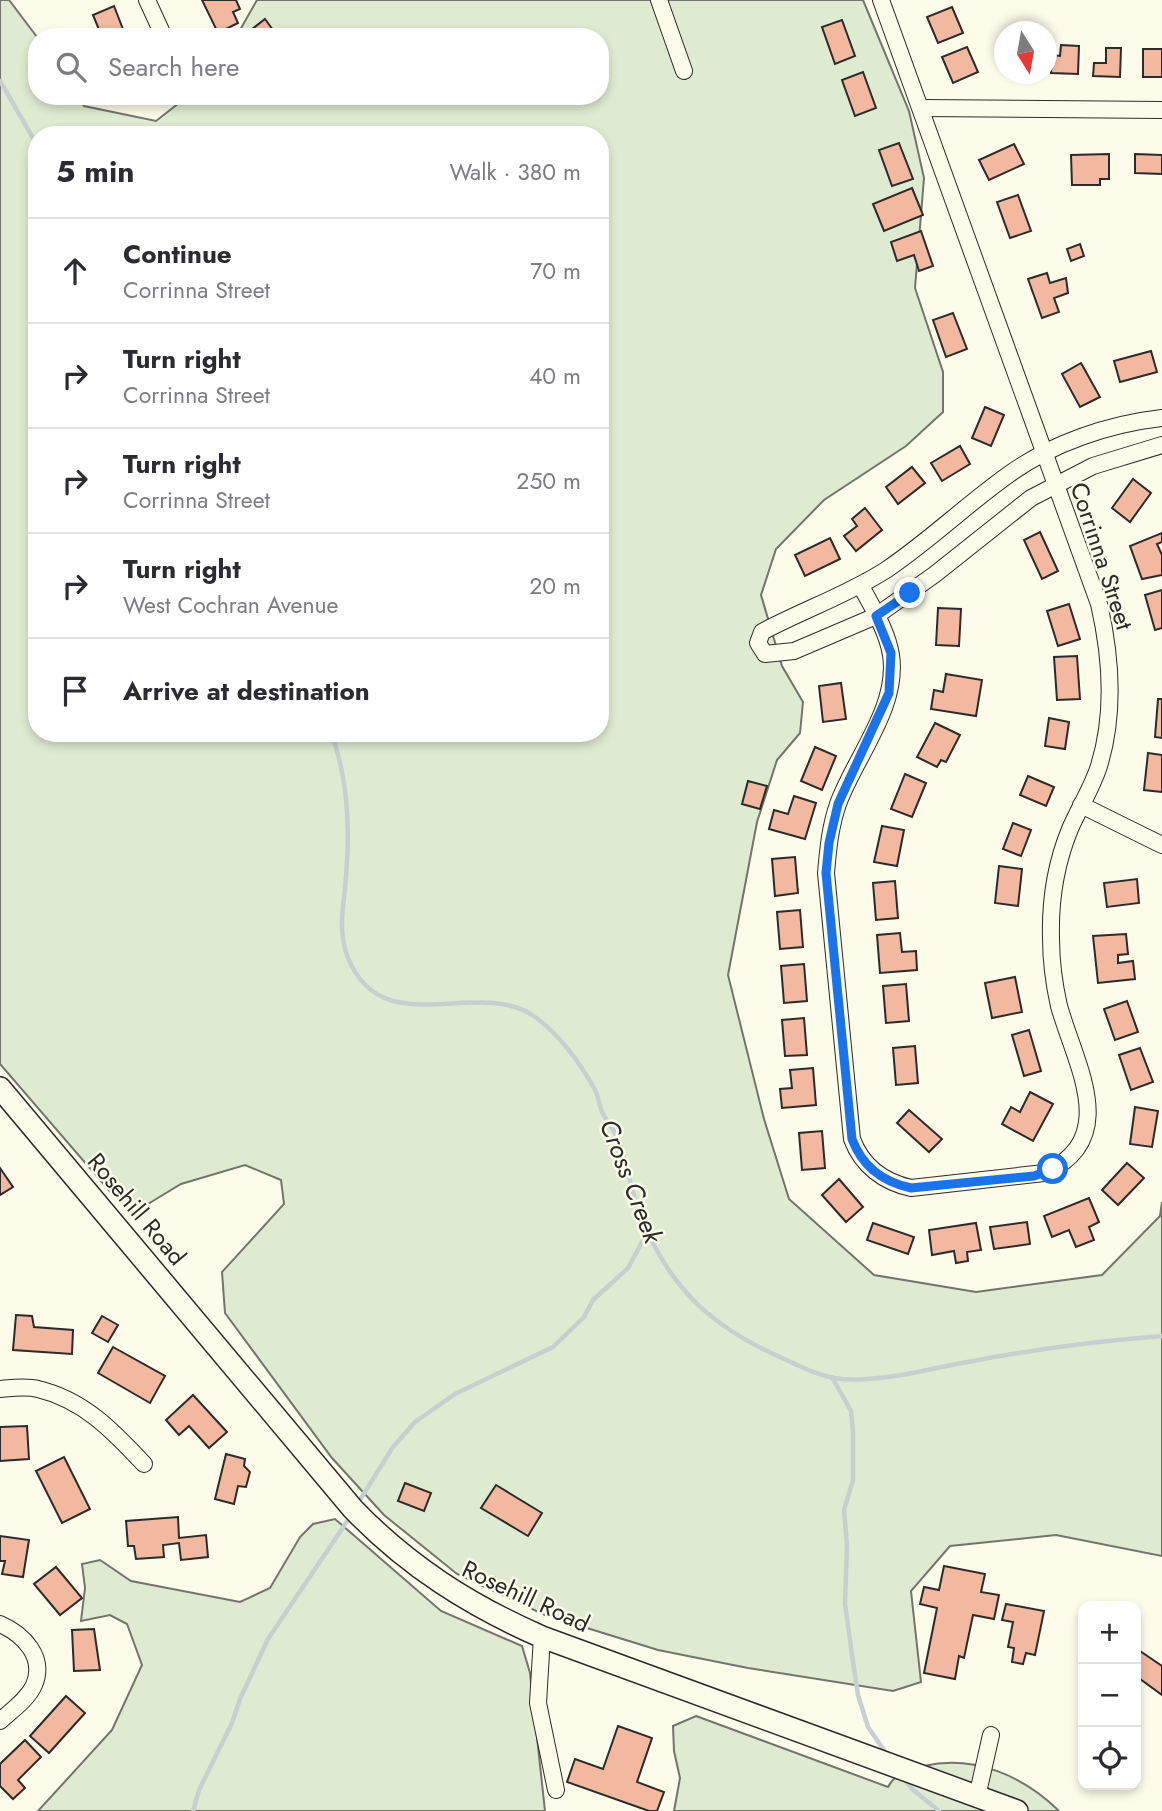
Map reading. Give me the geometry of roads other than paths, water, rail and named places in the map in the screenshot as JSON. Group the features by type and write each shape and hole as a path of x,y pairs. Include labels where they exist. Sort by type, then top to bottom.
{"main road":[{"name":"Rosehill Road","path":"0,1088 353,1509 380,1538 443,1587 487,1612 542,1637 1017,1811"}],"street":[{"path":"147,0 160,28"},
{"path":"659,0 684,71"},
{"name":"Corrinna Street","path":"861,586 891,653 889,693 838,804 829,843 826,873 852,1139 867,1165 892,1182 921,1188 1034,1176 1062,1164 1081,1141 1088,1123 1089,1102 1058,998 1051,928 1060,859 1100,763 1106,733 1109,663 1099,604 881,0"},
{"path":"921,108 1162,110"},
{"path":"1162,418 1100,430 1010,473 913,550 861,586 762,632 758,643 765,654 794,651 876,616 934,575 1031,498 1121,455 1162,445"},
{"path":"1081,804 1162,845"},
{"path":"0,1389 36,1388 80,1405 110,1427 144,1464"},
{"path":"0,1624 14,1630 29,1644 36,1669 34,1684 0,1721"},
{"path":"542,1637 539,1713 556,1790"},
{"path":"977,1797 991,1735"}],"waterway":[{"name":"Cross Creek","path":"0,81 28,129"},
{"name":"Cross Creek","path":"334,742 341,767 347,822 343,937 348,958 364,984 384,998 408,1004 487,1003 512,1006 535,1017 553,1032 589,1080 603,1114 616,1134 638,1208 662,1259 676,1280 711,1317 732,1332 782,1358 819,1374 842,1379 892,1376 1044,1349 1162,1336"},
{"path":"358,1503 393,1447 415,1422 455,1394 553,1347 584,1317 593,1300 628,1268 648,1231"},
{"path":"832,1377 851,1411 853,1432 853,1480 844,1510 847,1545 845,1604 853,1662 858,1695 868,1727 888,1756"},
{"path":"193,1811 199,1790 232,1723 240,1699 268,1639 352,1514"},
{"path":"903,1777 912,1789 939,1811"}]}
